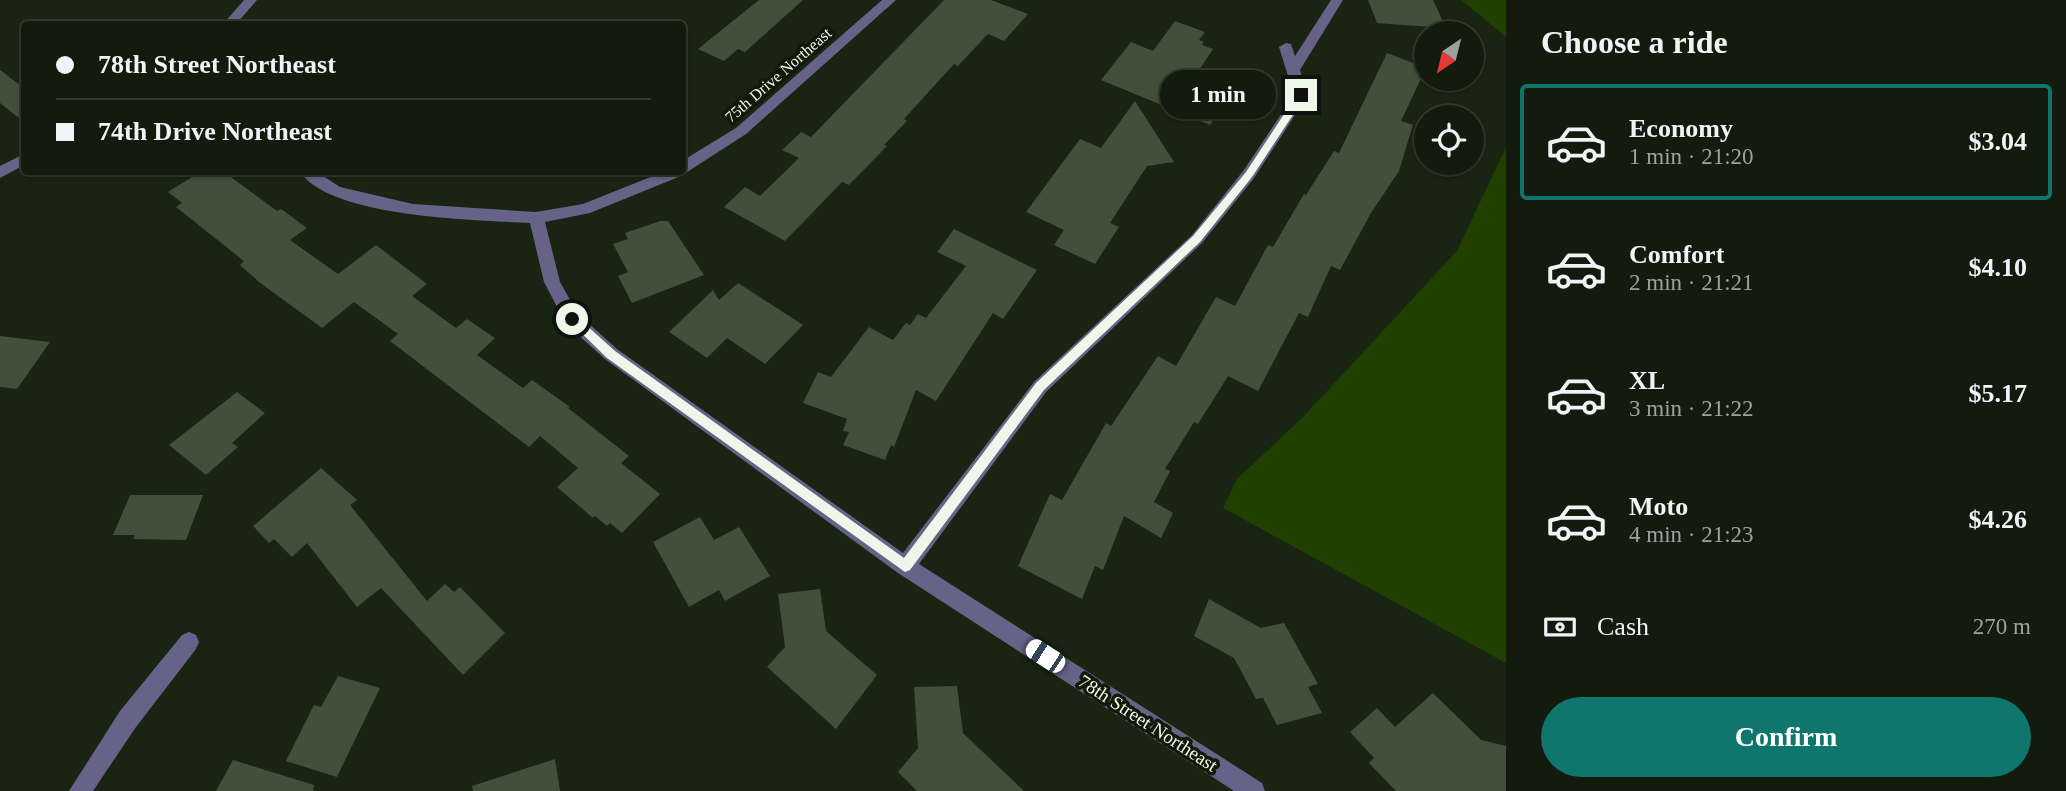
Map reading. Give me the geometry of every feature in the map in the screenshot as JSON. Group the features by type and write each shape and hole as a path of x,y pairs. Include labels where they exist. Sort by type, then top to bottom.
{"street":[{"path":"232,21 251,0"},
{"name":"75th Drive Northeast","path":"686,166 741,131 891,0"},
{"path":"1294,68 1337,0"},
{"path":"905,566 1040,387 1197,239 1249,174 1301,95 1286,47"},
{"path":"0,173 21,161"},
{"path":"311,175 335,191 413,210 536,218 585,209 669,175"},
{"name":"78th Street Northeast","path":"536,218 552,282 572,319 611,354 905,566 1254,791"},
{"path":"80,791 128,719 189,642"}],"green space":[{"path":"1461,0 1506,0 1506,37"},
{"path":"1506,147 1506,663 1223,508 1236,480 1303,417 1457,251"}],"building":[{"path":"759,0 803,0 745,52 738,49 724,61 698,49"},
{"path":"944,0 991,0 1028,14 1004,41 988,34 958,66 954,64 904,119 907,121 884,145 887,146 849,185 842,182 785,241 724,207 745,187 760,196 799,158 782,150 801,132 811,137"},
{"path":"1368,0 1433,0 1443,21 1414,21 1414,26 1377,23"},
{"path":"1175,21 1205,32 1199,40 1204,42 1202,45 1213,49 1194,78 1232,93 1210,125 1101,80 1131,42 1153,51"},
{"path":"1387,53 1414,63 1415,91 1401,121 1413,125 1399,171 1371,213 1340,270 1331,266 1308,317 1299,313 1258,391 1228,376 1198,424 1194,422 1165,469 1170,471 1154,502 1173,513 1161,538 1124,516 1103,570 1095,566 1082,599 1018,566 1050,494 1062,500 1106,423 1111,426 1158,356 1176,366 1216,297 1235,306 1268,245 1273,247 1304,194 1306,195 1334,151 1339,153"},
{"path":"0,70 21,86 21,120 0,103"},
{"path":"1135,101 1174,162 1147,166 1110,223 1119,227 1095,264 1054,245 1064,230 1026,212 1080,139 1101,148"},
{"path":"195,175 228,175 277,211 281,209 307,228 290,240 338,274 376,245 427,284 412,296 456,328 467,319 495,338 477,355 523,388 532,380 570,407 568,408 629,456 621,463 660,494 622,533 610,523 607,526 595,516 593,518 557,487 578,468 540,436 529,447 390,341 398,334 354,302 322,328 259,282 240,265 244,261 176,207 182,203 168,192"},
{"path":"660,221 668,221 704,275 632,303 618,276 628,272 613,244 628,239 625,233"},
{"path":"954,229 1037,270 1003,319 993,313 936,401 916,390 894,447 891,445 885,460 843,445 849,432 843,431 847,419 803,403 818,372 831,377 869,327 893,340 906,323 910,325 918,314 926,318 966,266 937,252"},
{"path":"738,283 803,325 765,364 727,338 707,358 669,332 713,290 719,300"},
{"path":"0,336 50,342 17,389 0,387"},
{"path":"237,392 265,413 232,443 238,447 206,475 169,445"},
{"path":"321,468 357,500 350,505 427,601 445,584 454,592 460,587 505,633 463,675 381,588 357,607 307,543 292,557 274,539 269,543 253,526"},
{"path":"130,495 203,495 186,540 133,539 135,535 113,535"},
{"path":"700,517 714,540 739,527 770,576 725,601 719,590 689,607 653,542"},
{"path":"820,589 826,631 877,675 836,729 767,667 785,647 778,594"},
{"path":"1209,599 1261,628 1284,623 1318,684 1308,687 1322,713 1277,725 1263,698 1256,699 1234,658 1194,636"},
{"path":"338,676 380,688 337,777 286,761 314,705 321,707"},
{"path":"957,686 963,733 1024,791 917,791 898,772 918,748 914,687"},
{"path":"1433,693 1481,740 1506,746 1506,791 1396,791 1369,763 1374,758 1350,732 1377,708 1395,727"},
{"path":"555,759 560,791 473,791 472,786"},
{"path":"233,760 314,785 313,791 216,791"}],"route":[{"path":"572,319 611,354 905,566 1040,387 1197,239 1249,174 1301,95"}]}
